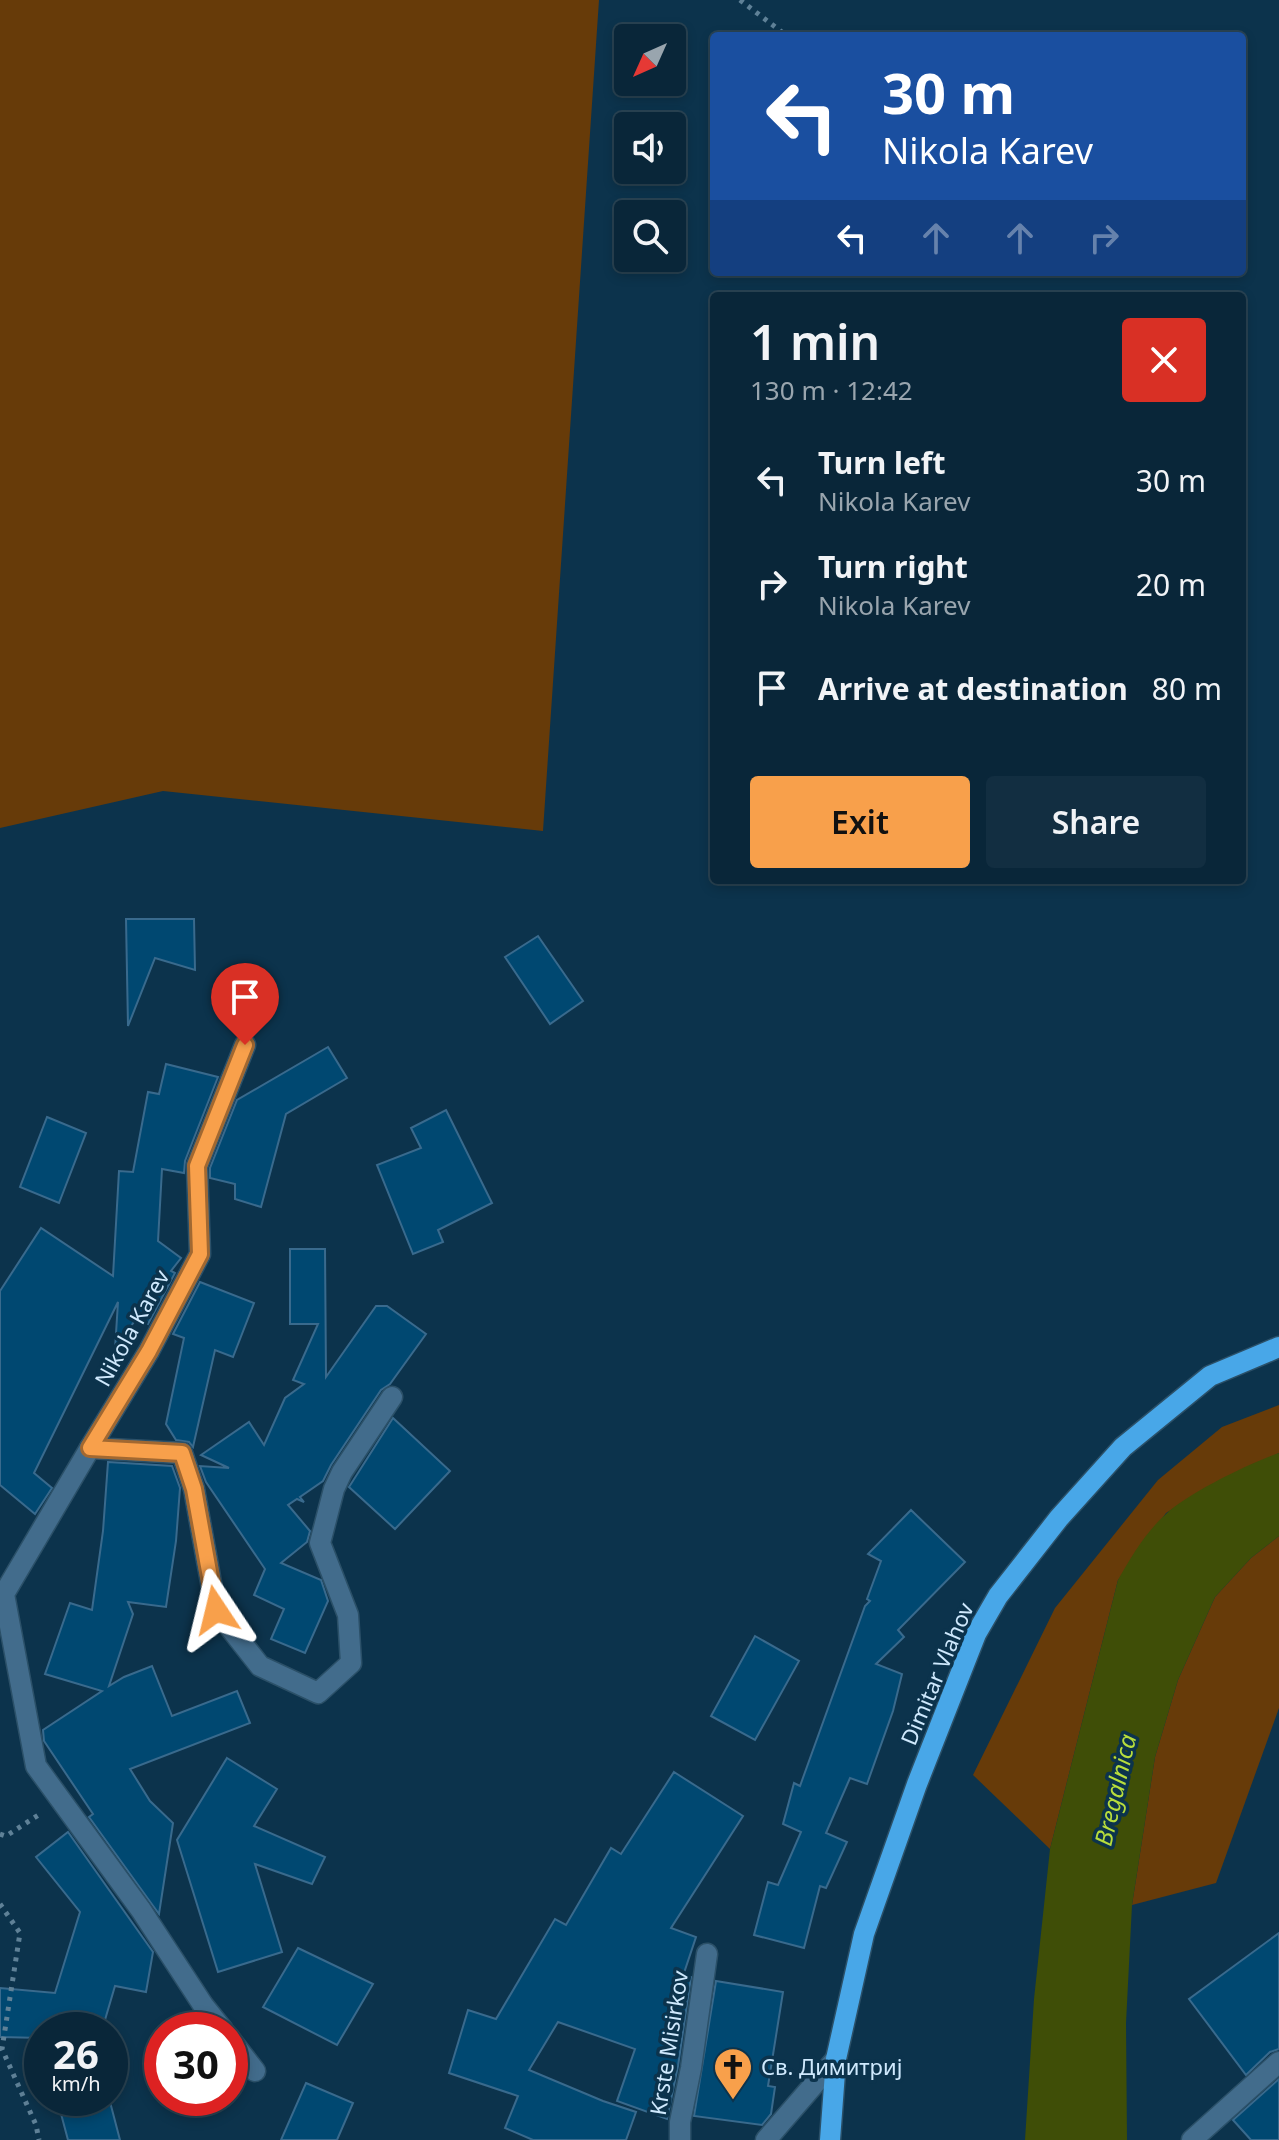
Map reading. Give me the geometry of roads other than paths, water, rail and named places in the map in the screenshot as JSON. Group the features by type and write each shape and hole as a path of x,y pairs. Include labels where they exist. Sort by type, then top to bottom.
{"main road":[{"name":"Dimitar Vlahov","path":"830,2140 836,2059 864,1934 917,1784 971,1648 998,1596 1059,1518 1123,1447 1210,1376 1279,1347"}],"street":[{"name":"Nikola Karev","path":"209,2012 141,1910 36,1766 2,1595 149,1351 200,1254 197,1166 245,1045"},
{"path":"90,1448 182,1453 194,1489 216,1610 260,1666 318,1693 351,1663 348,1615 320,1543 334,1489 342,1472 392,1397"},
{"name":"Krste Misirkov","path":"680,2140 680,2122 707,1954"},
{"path":"766,2140 836,2059"},
{"path":"248,2062 255,2071"},
{"path":"1192,2140 1279,2062"}],"water":[{"name":"Bregalnica","path":"1279,1453 1279,1536 1251,1558 1215,1597 1178,1680 1155,1757 1132,1905 1126,2023 1127,2140 1025,2140 1034,1999 1050,1849 1118,1580 1145,1537 1175,1507 1219,1480"}],"place":[{"name":"Св. Димитриј","path":"733,2101"}]}
